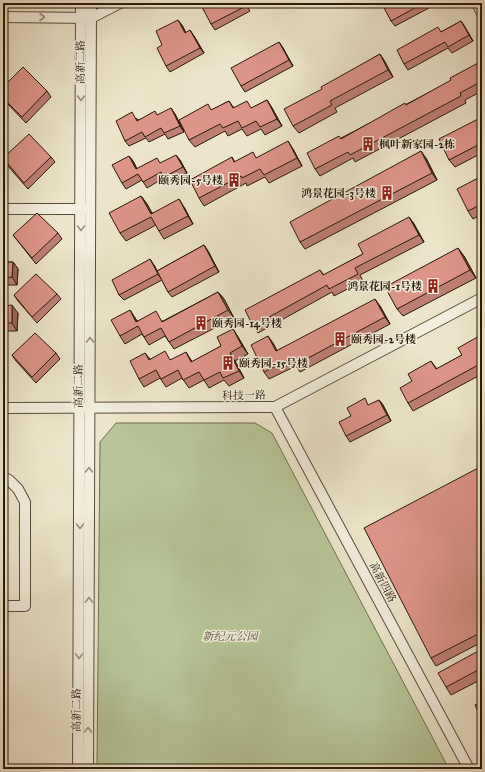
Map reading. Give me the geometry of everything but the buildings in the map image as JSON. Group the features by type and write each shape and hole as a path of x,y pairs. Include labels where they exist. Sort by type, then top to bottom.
{"street":[{"name":"高新二路","path":"81,3 86,18 85,409 88,769"},
{"name":"高新二路","path":"86,18 92,3"},
{"path":"3,17 86,18 120,3"},
{"path":"477,3 482,13"},
{"path":"3,208 86,209"},
{"name":"科技一路","path":"3,408 85,409 275,407 482,298"},
{"name":"高新四路","path":"275,407 469,769"},
{"name":"高新二路","path":"78,769 85,409"},
{"path":"3,477 9,480 18,489 25,502 26,531 25,606 3,606"}],"green space":[{"name":"新纪元公园","path":"116,423 255,423 272,433 449,769 97,769 100,442"}],"place":[{"name":"枫叶新家园-2栋","path":"368,144"},
{"name":"颐秀园-5号楼","path":"234,180"},
{"name":"鸿景花园-3号楼","path":"387,193"},
{"name":"鸿景花园-1号楼","path":"433,286"},
{"name":"颐秀园-14号楼","path":"201,323"},
{"name":"颐秀园-2号楼","path":"340,339"},
{"name":"颐秀园-15号楼","path":"228,363"}]}
